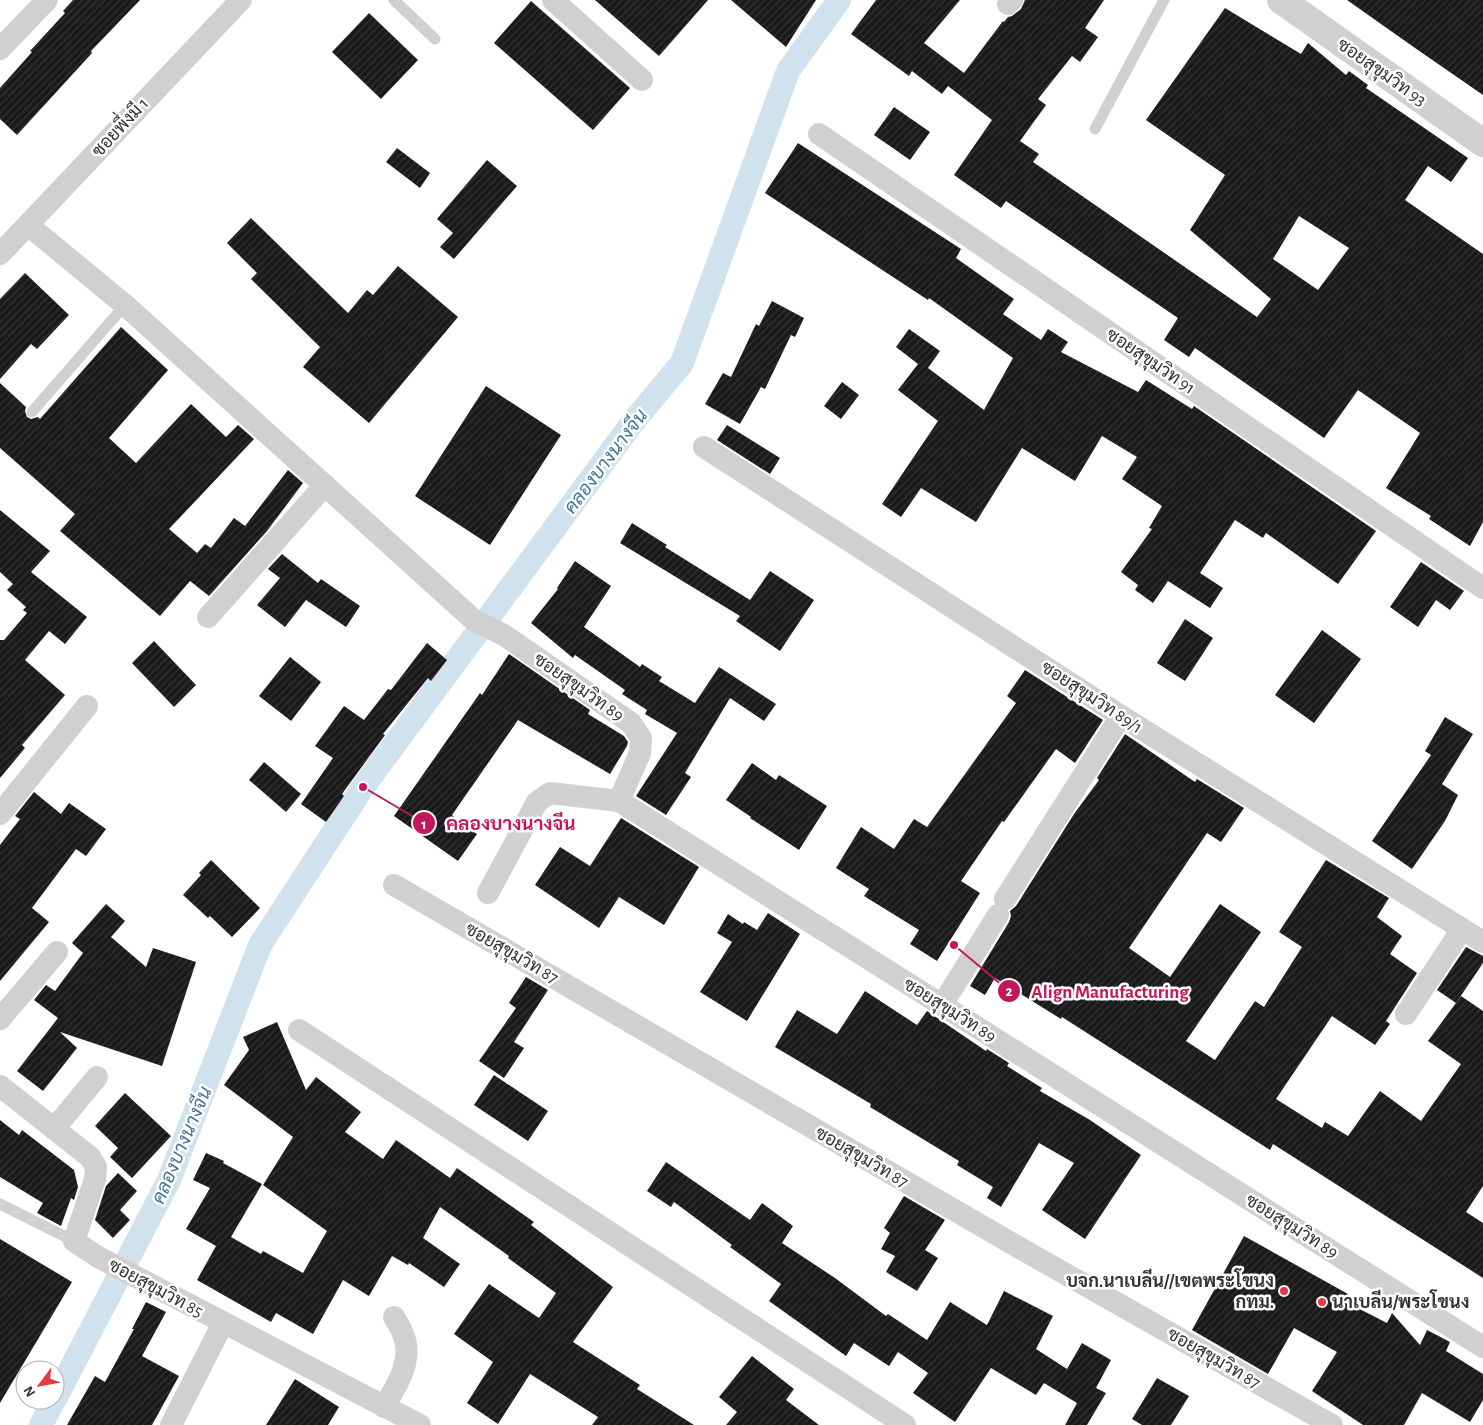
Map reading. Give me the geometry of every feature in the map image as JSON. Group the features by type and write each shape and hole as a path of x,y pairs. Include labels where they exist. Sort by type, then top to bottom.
{"street":[{"path":"0,49 47,0"},
{"name":"ซอยพึ่งมี 1","path":"0,254 241,0"},
{"path":"553,0 642,80"},
{"name":"ซอยสุขุมวิท 93","path":"1281,0 1483,143"},
{"name":"ซอยสุขุมวิท 91","path":"819,134 1483,588"},
{"name":"ซอยสุขุมวิท 89","path":"28,225 125,305 474,621 504,635 631,723 641,738 640,753 619,801 1483,1347"},
{"name":"ซอยสุขุมวิท 89/1","path":"704,447 1121,716 1483,942"},
{"path":"208,617 325,485"},
{"path":"0,814 86,706"},
{"path":"942,1005 1121,716"},
{"path":"488,893 537,802 542,797 550,793 619,801"},
{"name":"ซอยสุขุมวิท 87","path":"394,885 1025,1251 1332,1425"},
{"path":"1406,1014 1462,929"},
{"path":"0,1019 57,952"},
{"path":"299,1030 905,1425"},
{"path":"54,1129 97,1077"},
{"path":"0,1086 90,1157 96,1167 96,1179 74,1241"},
{"name":"ซอยสุขุมวิท 85","path":"74,1241 98,1258 401,1418"},
{"path":"394,1316 404,1334 406,1346 406,1364 398,1384 401,1418"},
{"path":"171,1425 223,1323"}],"lane":[{"path":"394,0 436,39"},
{"path":"1096,129 1164,0"},
{"path":"32,412 125,305"},
{"path":"0,1204 74,1241"}],"building":[{"path":"73,0 140,0 91,51 92,53 17,135 0,119 0,88 32,52 30,51 65,13 63,11"},
{"path":"595,0 708,0 659,56"},
{"path":"731,0 816,0 786,47"},
{"path":"876,0 960,0 924,43 964,73 1003,21 1021,9 1025,0 1104,0 1085,28 1098,37 1080,62 1072,56 1038,99 1046,105 1020,141 1039,154 1033,162 1257,317 1271,299 1190,230 1225,175 1146,120 1225,8 1301,54 1308,43 1346,75 1349,71 1368,85 1366,88 1468,158 1451,182 1428,166 1405,200 1483,254 1483,522 1470,546 1429,519 1431,516 1386,488 1420,433 1358,390 1324,438 1195,348 1189,357 1164,340 1178,318 1006,201 1001,208 954,175 992,120 948,86 942,94 912,71 909,76 851,34","holes":["1299,216 1349,248 1318,290 1273,259"]},
{"path":"1347,0 1483,0 1483,95 1415,48"},
{"path":"531,1 630,88 593,130 494,43"},
{"path":"369,13 418,60 381,99 332,52"},
{"path":"894,107 930,132 910,160 874,135"},
{"path":"798,143 961,249 956,258 1014,299 1003,314 1041,340 1048,329 1068,342 1061,352 1138,392 1146,380 1192,409 1194,406 1376,531 1338,584 1266,533 1263,538 1235,520 1200,573 1223,588 1210,608 1168,581 1153,603 1135,590 1138,585 1121,572 1152,529 1149,528 1162,506 1122,479 1137,457 1102,436 1075,481 1022,448 976,522 921,488 901,517 882,504 938,421 898,390 918,364 896,347 909,329 940,351 928,368 984,410 1013,358 929,298 928,300 765,193"},
{"path":"397,148 430,173 420,188 386,162"},
{"path":"487,160 517,186 454,259 440,247 453,233 437,219"},
{"path":"251,218 348,313 367,290 373,295 398,266 458,317 369,423 303,367 320,347 251,279 257,273 227,243"},
{"path":"25,273 69,315 37,349 31,344 0,379 0,299"},
{"path":"772,301 804,318 795,337 791,335 765,389 761,387 740,424 705,404 723,373 731,377 756,324 759,326"},
{"path":"121,327 168,370 109,438 136,463 191,404 226,437 238,425 254,439 169,529 197,553 205,544 211,548 234,518 245,526 288,470 303,483 267,531 209,596 190,581 160,616 60,531 75,514 0,448 0,383 26,407 27,417 31,419 38,417 40,419"},
{"path":"842,382 859,395 841,419 824,406"},
{"path":"486,386 561,435 490,545 415,496"},
{"path":"727,425 780,458 770,474 717,440"},
{"path":"0,510 50,551 31,572 87,617 65,644 49,631 25,660 65,695 22,745 25,748 0,778 0,640 4,640 27,613 23,610 26,607 7,590 13,584 0,572"},
{"path":"632,523 667,545 665,547 750,600 770,571 814,600 780,651 736,621 740,616 620,543"},
{"path":"282,554 318,583 321,579 360,606 346,627 306,600 285,627 257,605 280,578 268,569"},
{"path":"575,561 611,586 584,627 640,667 642,664 662,677 659,681 695,703 719,667 776,704 764,721 730,698 685,773 691,777 666,815 636,796 677,733 645,714 647,710 622,694 625,690 575,655 573,658 531,623 558,589"},
{"path":"1421,562 1464,591 1450,610 1436,600 1418,627 1390,607"},
{"path":"1185,619 1213,638 1185,681 1157,663"},
{"path":"1322,630 1361,659 1314,723 1275,695"},
{"path":"154,641 196,685 174,707 132,663"},
{"path":"427,643 447,660 431,681 428,678 383,734 385,735 342,794 344,796 326,822 301,804 333,758 315,746 344,706 364,720 388,689 391,690"},
{"path":"509,654 590,710 588,714 624,736 628,742 610,774 518,720 452,815 477,834 458,861 394,816 480,693 482,695"},
{"path":"290,657 321,682 291,721 259,696"},
{"path":"1025,670 1103,720 1075,763 1056,749 1004,822 1002,821 961,881 980,893 937,961 910,944 919,930 864,896 869,889 836,868 861,827 894,849 914,819 927,827 1016,703 1007,696"},
{"path":"1445,717 1473,734 1442,784 1458,795 1445,821 1412,869 1372,841 1431,755 1425,751"},
{"path":"1125,734 1195,782 1197,779 1244,808 1221,842 1207,833 1129,948 1170,977 1220,904 1261,932 1186,1041 1215,1060 1255,1001 1264,1007 1302,947 1279,932 1326,860 1389,898 1377,917 1402,936 1390,954 1417,973 1386,1021 1390,1024 1375,1045 1332,1016 1276,1099 1322,1128 1325,1122 1348,1136 1380,1091 1421,1121 1461,1064 1428,1041 1461,996 1483,1011 1483,1186 1466,1212 1483,1223 1483,1278 1273,1144 1270,1150 1062,1017 1061,1019 995,978 985,995 970,986 1009,922 1010,911 1016,906 1074,814 1099,780 1097,778"},
{"path":"264,762 301,794 286,812 249,780"},
{"path":"752,763 776,780 779,775 827,806 799,850 726,800"},
{"path":"34,792 61,814 69,803 106,829 86,856 76,849 32,908 49,922 0,981 0,845 20,819 15,816"},
{"path":"621,818 699,867 664,925 619,897 599,928 535,885 560,847 590,866"},
{"path":"211,860 260,908 232,937 210,916 208,918 183,895 201,875 199,873"},
{"path":"106,904 125,921 111,937 146,967 153,948 196,962 162,1066 60,1032 77,1048 43,1091 17,1071 58,1018 34,1000 46,985 55,991 83,953 72,943"},
{"path":"768,913 800,934 747,1021 700,992 732,942 717,933 728,914 743,924 744,922 757,930"},
{"path":"1466,947 1483,956 1483,963 1456,1003 1437,990"},
{"path":"526,977 548,990 514,1042 524,1048 504,1078 479,1061 516,1008 509,1003"},
{"path":"865,991 917,1025 927,1011 986,1051 987,1049 1009,1063 1007,1066 1042,1088 1040,1091 1090,1120 1141,1155 1085,1239 1042,1210 1074,1163 1039,1143 1001,1207 987,1198 993,1187 957,1165 959,1161 870,1107 871,1104 775,1047 797,1010 837,1034"},
{"path":"277,1022 306,1090 316,1077 361,1112 345,1132 383,1159 396,1140 450,1178 457,1168 534,1222 531,1225 613,1287 573,1342 640,1385 637,1389 694,1425 592,1425 598,1417 530,1374 498,1424 467,1403 493,1362 454,1334 489,1284 539,1318 556,1293 508,1258 509,1256 440,1207 423,1238 460,1264 444,1287 409,1263 408,1265 392,1256 369,1296 343,1280 313,1334 276,1313 271,1322 197,1280 216,1246 186,1229 210,1188 193,1180 206,1153 224,1161 223,1163 262,1184 231,1237 261,1254 263,1251 303,1273 327,1231 263,1185 293,1137 224,1085 249,1050 243,1037"},
{"path":"494,1075 548,1111 528,1141 474,1105"},
{"path":"125,1093 171,1136 132,1178 110,1157 118,1148 95,1126"},
{"path":"0,1120 19,1135 22,1130 74,1170 78,1187 74,1200 71,1198 61,1226 37,1213 43,1203 0,1177"},
{"path":"666,1162 750,1220 762,1203 793,1226 782,1243 835,1278 886,1316 888,1314 927,1340 950,1302 987,1325 1004,1291 1053,1316 1036,1349 1067,1369 1082,1343 1111,1360 1096,1388 1106,1393 1087,1425 1065,1425 1077,1403 1044,1383 1036,1395 991,1368 955,1422 913,1393 928,1373 898,1352 889,1366 854,1343 846,1356 769,1301 781,1284 730,1247 732,1245 674,1202 671,1207 647,1191"},
{"path":"118,1173 137,1191 120,1210 130,1220 113,1238 95,1220 106,1186"},
{"path":"904,1196 945,1220 925,1250 938,1258 917,1291 886,1272 895,1256 881,1249 890,1233 884,1228"},
{"path":"1244,1236 1348,1294 1344,1301 1387,1323 1392,1313 1420,1345 1427,1330 1450,1342 1446,1351 1483,1374 1483,1400 1470,1422 1422,1393 1404,1425 1363,1425 1312,1391 1337,1352 1294,1328 1268,1374 1192,1330"},
{"path":"0,1239 72,1282 26,1360 15,1360 15,1378 0,1403"},
{"path":"146,1302 166,1312 142,1356 179,1376 152,1425 67,1425 95,1376 105,1382 134,1329 132,1329"},
{"path":"752,1356 794,1389 786,1400 819,1425 726,1425 737,1412 719,1397"},
{"path":"1157,1378 1189,1396 1171,1425 1142,1425 1132,1419"},
{"path":"295,1379 339,1407 328,1425 266,1425"}],"waterway":[{"name":"คลองบางนางจีน","path":"65,1380 169,1180 260,945 363,787 633,422 682,363 788,71 839,0"},
{"name":"คลองบางนางจีน","path":"41,1425 49,1410"}],"place":[{"name":"คลองบางนางจีน","path":"363,787"},
{"name":"Align Manufacturing","path":"954,945"},
{"name":"บจก.นาเบลีน//เขตพระโขนง กทม.","path":"1284,1291"},
{"name":"นาเบลีน/พระโขนง","path":"1322,1302"}]}
